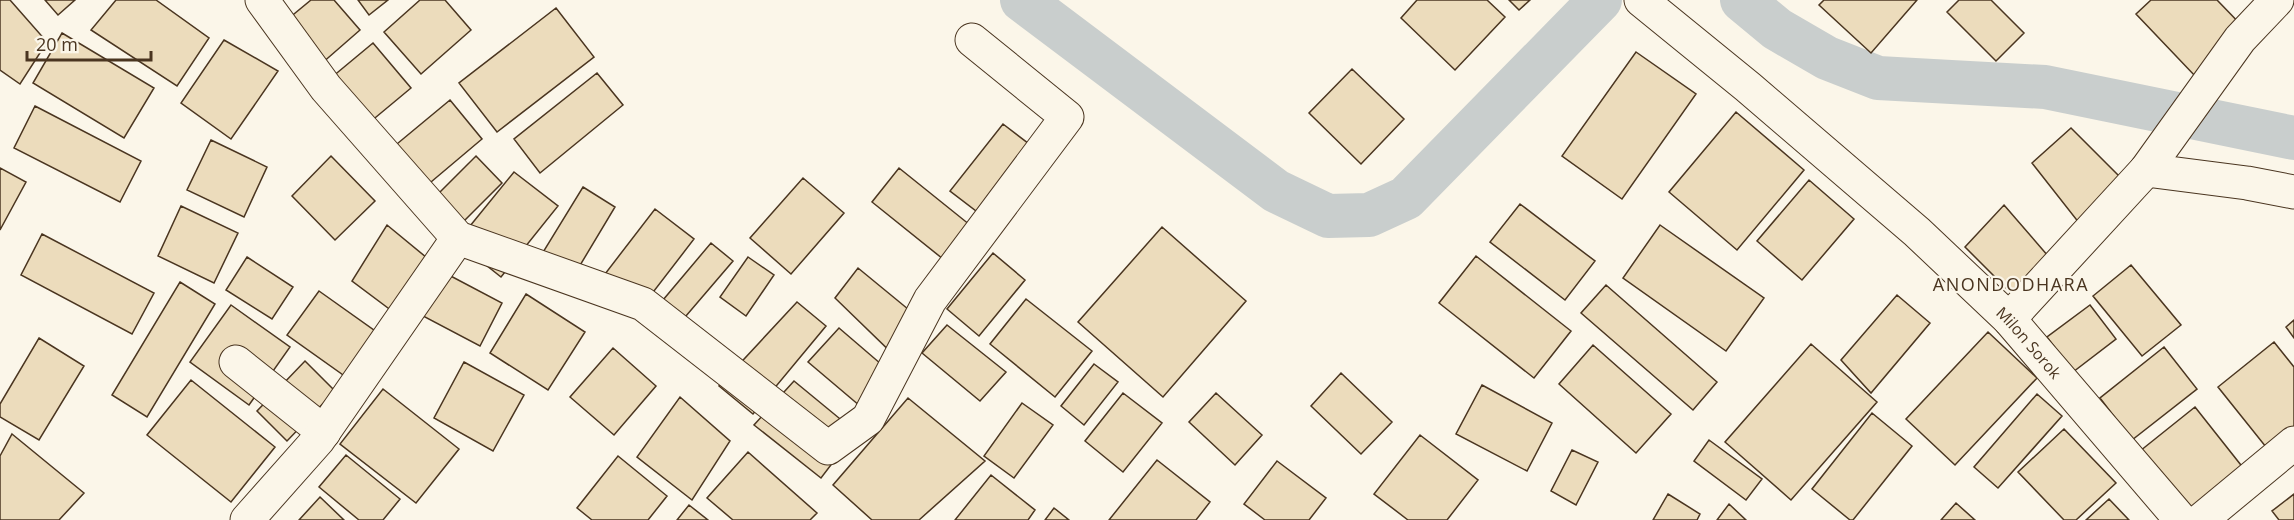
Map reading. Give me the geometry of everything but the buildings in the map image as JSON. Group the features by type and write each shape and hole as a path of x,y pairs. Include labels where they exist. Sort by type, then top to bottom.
{"street":[{"path":"262,0 326,88 458,238 643,304 828,448 868,419 930,300 1067,117 972,40"},
{"name":"Milon Sorok","path":"1641,0 1748,87 1917,232 2009,319 2181,520"},
{"path":"2009,319 2154,159 2240,39 2277,0"},
{"path":"2154,159 2247,183 2294,192"},
{"path":"247,520 324,432 458,238"},
{"path":"236,362 324,432"},
{"path":"2201,520 2294,443"}],"waterway":[{"path":"1022,0 1276,191 1328,216 1369,215 1406,198 1600,0"},
{"path":"1742,0 1777,29 1827,58 1878,78 2045,87 2294,138"}],"district":[{"name":"ANONDODHARA","path":"2011,284"}]}
